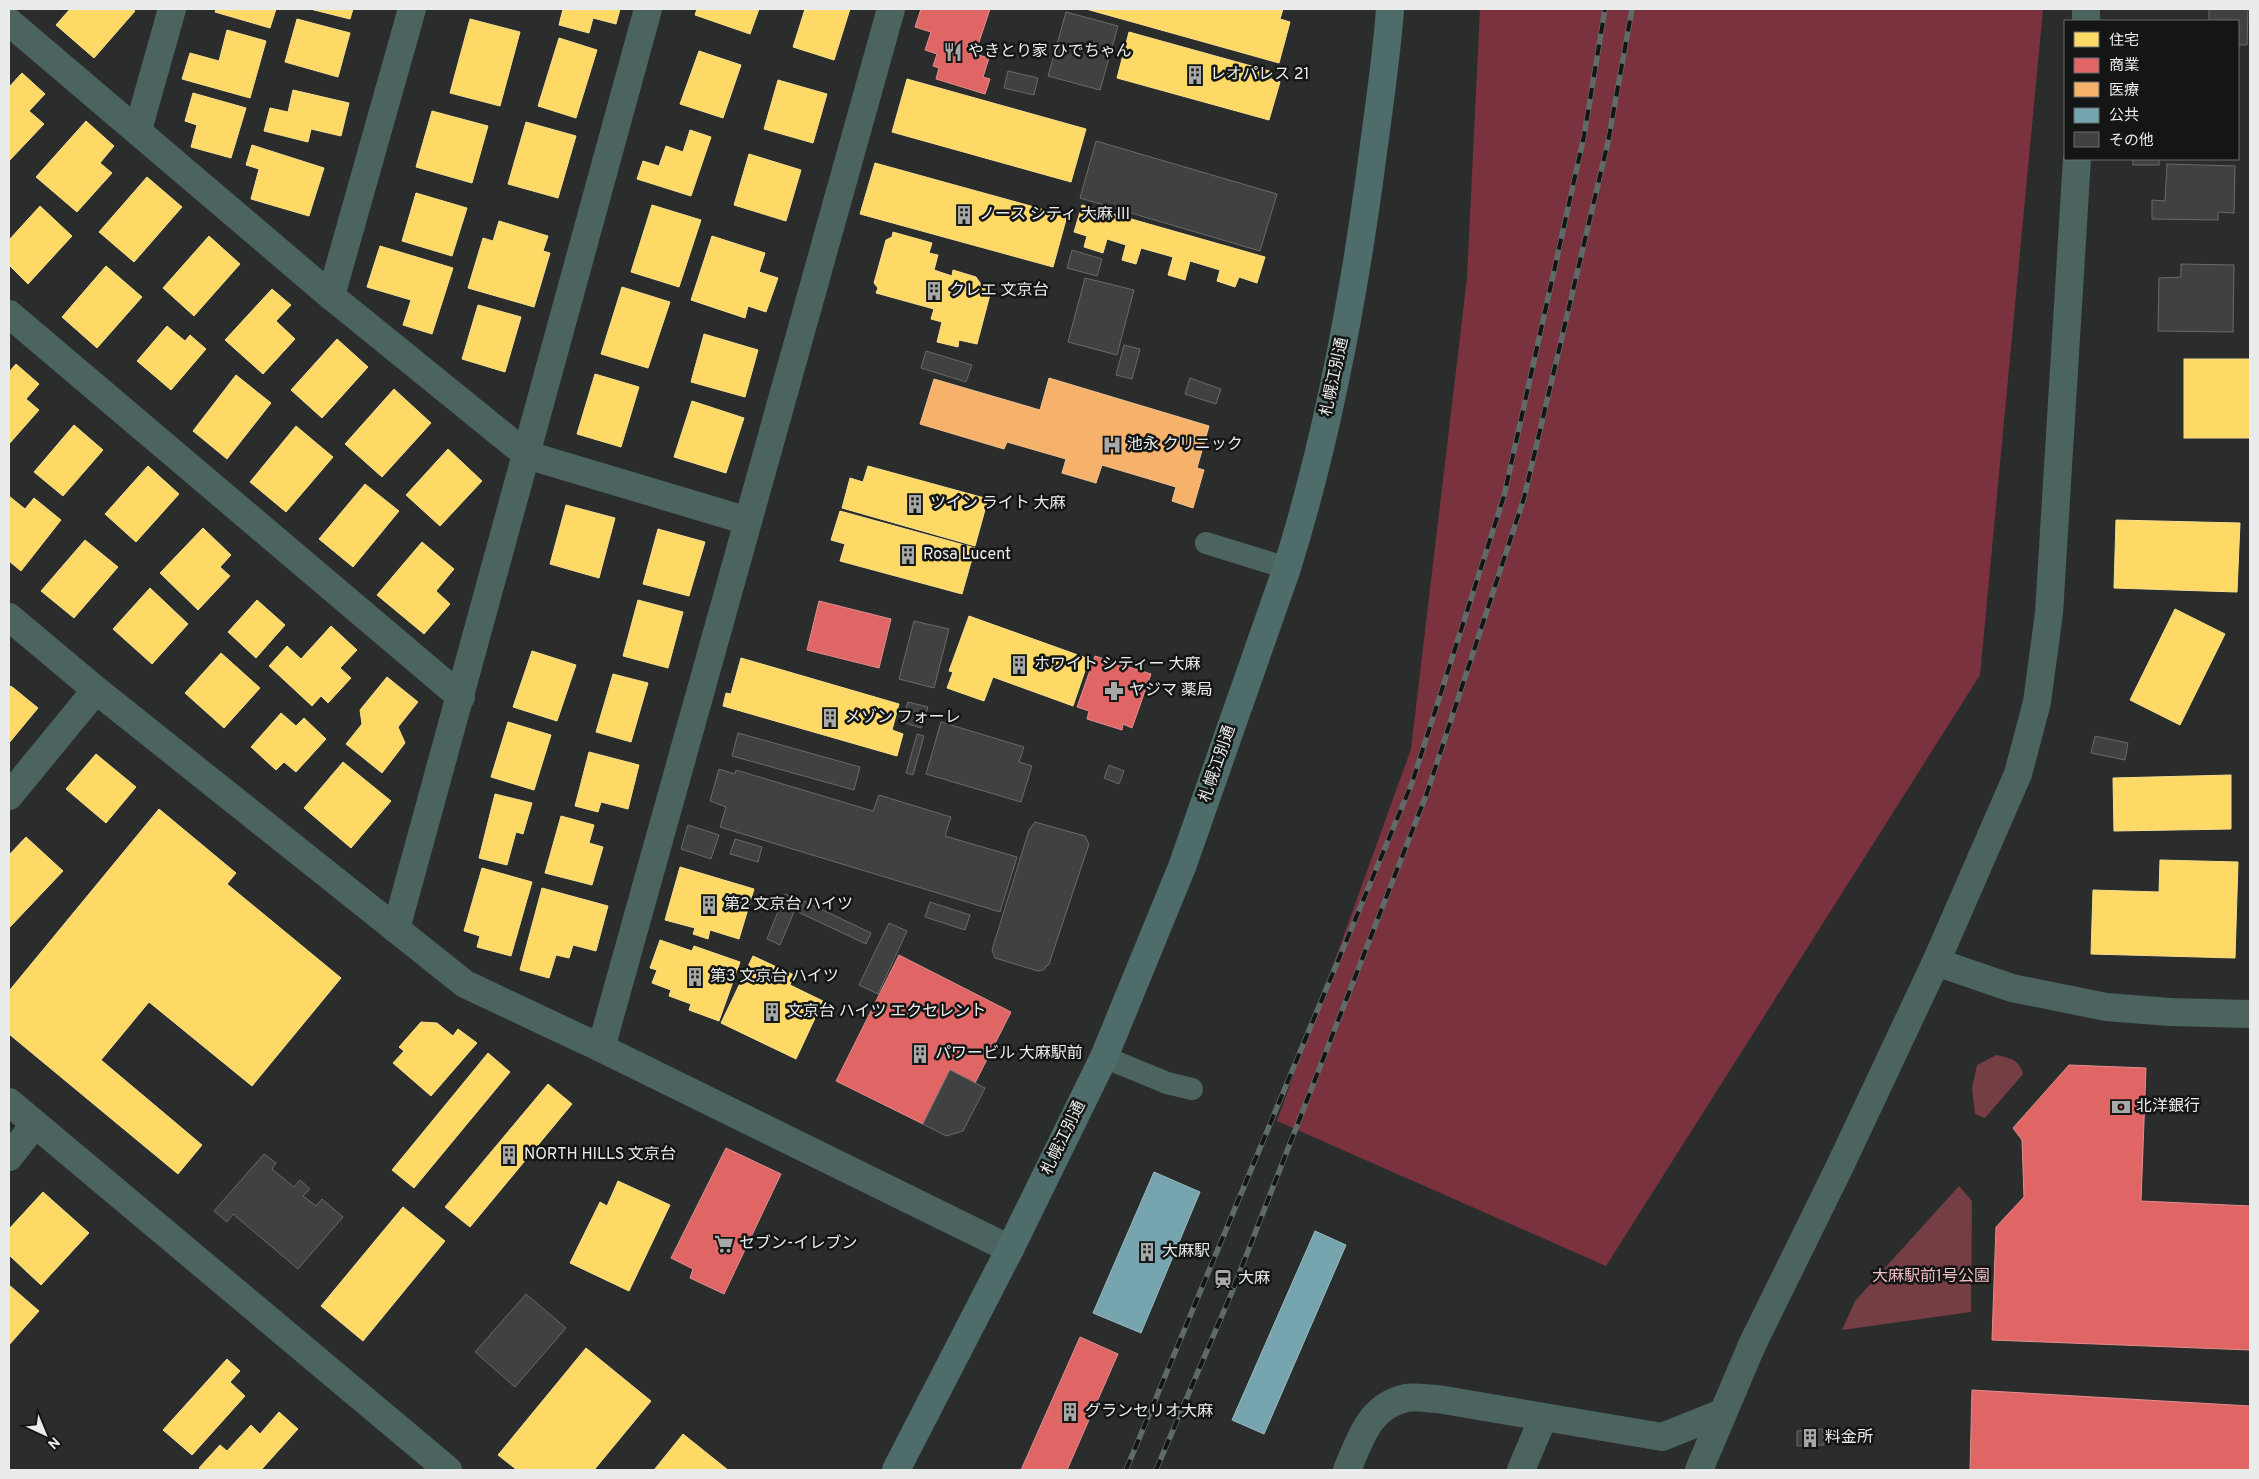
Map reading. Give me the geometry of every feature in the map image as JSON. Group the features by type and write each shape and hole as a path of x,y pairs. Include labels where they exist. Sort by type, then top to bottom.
{"highway":[{"name":"札幌江別通","path":"896,1470 1010,1248 1104,1057 1182,867 1287,568 1299,530 1341,354 1359,254 1390,9"}],"street":[{"path":"138,130 172,9"},
{"path":"332,296 412,9"},
{"path":"396,929 461,698 648,9"},
{"path":"601,1048 891,9"},
{"path":"9,22 332,296 527,456 748,520"},
{"path":"1698,1470 1752,1345 1840,1166 1936,962 2018,774 2037,702 2049,613 2077,160"},
{"path":"9,314 461,698"},
{"path":"9,618 96,690 464,984 601,1048 1010,1248"},
{"path":"9,796 96,690"},
{"path":"1936,962 2012,988 2106,1007 2170,1012 2250,1014"},
{"path":"9,1102 448,1470"},
{"path":"9,1157 35,1124"},
{"path":"1347,1470 1367,1424 1385,1406 1407,1398 1438,1399 1662,1437 1722,1413"},
{"path":"1521,1470 1543,1418"}],"lane":[{"path":"1206,542 1287,568"},
{"path":"1104,1057 1168,1083 1192,1089"}],"green space":[{"path":"1996,1055 2010,1058 2016,1062 2023,1074 1985,1118 1975,1114 1972,1088 1977,1065"},
{"name":"大麻駅前1号公園","path":"1959,1186 1972,1201 1971,1312 1842,1330 1855,1301"}],"shaded area":[{"path":"1480,9 2043,9 1980,675 1606,1266 1277,1121 1411,749 1467,278"}],"building: 住宅":[{"path":"70,9 132,9 135,11 94,58 56,25"},
{"path":"216,9 276,9 270,28 215,12"},
{"path":"310,9 353,9 350,19"},
{"path":"563,9 620,9 616,24 593,18 589,33 559,25"},
{"path":"697,9 759,9 750,34 695,15"},
{"path":"805,9 850,9 834,60 793,47"},
{"name":"レオパレス 21","path":"1086,9 1283,9 1280,19 1290,22 1279,63"},
{"path":"297,19 350,33 338,77 285,62"},
{"path":"470,19 520,32 500,106 450,93"},
{"path":"227,30 266,41 250,98 182,79 190,53 219,61"},
{"name":"レオパレス 21","path":"1129,32 1273,72 1271,79 1280,82 1269,120 1117,78"},
{"path":"559,38 597,50 576,118 538,106"},
{"path":"699,51 741,65 723,118 680,104"},
{"path":"22,73 45,94 29,111 44,124 9,161 9,87"},
{"path":"907,79 1086,129 1071,182 892,132"},
{"path":"778,80 827,94 813,143 764,129"},
{"path":"293,90 349,103 341,136 311,129 308,142 264,131 270,108 288,112"},
{"path":"193,93 246,108 231,158 191,147 197,125 185,121"},
{"path":"432,111 488,126 472,183 416,167"},
{"path":"86,121 114,146 100,163 112,173 77,212 36,177"},
{"path":"526,122 576,136 558,198 508,184"},
{"path":"690,130 711,137 691,196 637,179 643,161 659,166 666,146 683,152"},
{"path":"252,145 324,168 309,216 251,199 259,169 246,165"},
{"path":"749,154 801,170 786,221 734,205"},
{"name":"ノース シティ 大麻 III","path":"875,163 1067,216 1053,267 860,214"},
{"path":"147,177 182,207 134,262 99,232"},
{"path":"416,193 467,208 452,256 402,241"},
{"path":"652,205 701,220 679,287 631,272"},
{"path":"1082,205 1265,257 1257,283 1239,277 1235,287 1217,281 1220,270 1190,261 1185,280 1168,275 1173,257 1141,248 1136,264 1122,260 1126,245 1107,239 1103,253 1084,247 1087,236 1074,232"},
{"path":"40,206 72,236 28,284 9,265 9,240"},
{"path":"499,221 548,236 543,251 550,253 534,307 468,288 483,238 493,241"},
{"name":"クレエ 文京台","path":"893,232 932,243 929,253 938,255 934,270 952,276 953,270 976,277 980,283 992,287 977,344 959,340 958,347 937,342 942,322 931,319 934,309 876,293 878,288 874,283 886,240 892,237"},
{"path":"209,236 240,264 194,316 163,288"},
{"path":"712,236 765,253 759,272 778,278 766,312 748,306 745,318 691,300"},
{"path":"380,246 453,268 432,334 403,325 411,300 367,287"},
{"path":"106,266 142,297 97,348 62,317"},
{"path":"622,287 670,302 648,368 601,354"},
{"path":"272,289 291,305 276,321 295,339 263,374 225,340"},
{"path":"478,305 521,317 505,372 462,359"},
{"path":"167,326 185,341 190,335 206,349 171,390 137,361"},
{"path":"704,334 758,350 745,397 691,382"},
{"path":"337,339 368,367 322,418 291,390"},
{"path":"2184,359 2250,359 2250,438 2184,438"},
{"path":"16,364 39,384 26,399 39,410 9,444 9,372"},
{"path":"595,374 639,387 621,447 577,434"},
{"path":"236,375 271,403 227,459 193,431"},
{"path":"394,389 431,423 382,477 345,444"},
{"path":"692,401 744,418 726,473 674,457"},
{"path":"74,425 103,450 63,496 34,472"},
{"path":"296,426 333,457 286,512 250,482"},
{"path":"448,449 482,481 440,526 406,495"},
{"path":"148,466 179,494 136,542 105,514"},
{"name":"ツイン ライト 大麻","path":"868,466 988,499 975,546 842,508 850,478 863,482"},
{"path":"365,484 399,511 353,567 319,539"},
{"path":"9,496 25,509 34,498 61,520 21,571 9,561"},
{"path":"566,505 615,518 599,578 550,564"},
{"name":"Rosa Lucent","path":"840,511 975,548 962,594 840,561 845,544 831,540"},
{"path":"2116,520 2240,523 2237,592 2114,588"},
{"path":"203,528 231,555 220,567 230,576 198,610 160,573"},
{"path":"658,529 705,542 689,596 643,584"},
{"path":"85,540 118,567 74,618 41,591"},
{"path":"422,542 454,569 436,591 450,604 424,634 377,595"},
{"path":"150,588 188,624 152,664 113,629"},
{"path":"257,600 285,625 256,658 228,632"},
{"path":"638,600 683,612 668,668 623,656"},
{"path":"2175,609 2225,634 2180,725 2130,700"},
{"name":"ホワイト シティー 大麻","path":"969,616 1089,659 1073,706 993,677 984,701 947,688 953,672 949,671"},
{"path":"331,626 357,650 340,668 351,678 328,703 321,696 312,706 269,666 287,646 301,659"},
{"path":"532,651 576,665 557,721 513,707"},
{"path":"221,653 260,688 224,728 185,693"},
{"name":"メゾン フォーレ","path":"741,658 899,704 892,730 903,734 897,756 723,706 726,693 731,694"},
{"path":"613,674 648,683 631,742 596,732"},
{"path":"387,677 418,702 398,727 405,743 382,773 346,744 362,724 360,710"},
{"path":"11,686 38,708 9,743 9,689"},
{"path":"281,713 296,726 304,718 326,739 296,772 284,762 276,770 251,747"},
{"path":"508,722 551,735 534,790 491,777"},
{"path":"589,752 639,765 628,809 601,802 598,812 575,806"},
{"path":"96,754 136,787 106,823 66,789"},
{"path":"343,762 391,801 351,848 304,808"},
{"path":"2231,775 2231,829 2114,831 2113,778"},
{"path":"495,794 532,803 523,834 516,832 507,865 479,858"},
{"path":"159,809 236,873 227,884 341,978 252,1086 149,1002 101,1060 202,1145 178,1174 9,1034 9,991"},
{"path":"561,816 594,825 589,843 603,847 592,885 545,873"},
{"path":"26,837 63,871 9,928 9,855"},
{"path":"2160,860 2238,862 2235,958 2091,954 2093,890 2159,892"},
{"name":"第2 文京台 ハイツ","path":"680,867 754,889 739,939 710,930 708,939 693,934 695,928 665,920"},
{"path":"482,868 532,882 511,956 477,947 480,936 464,931"},
{"path":"542,888 608,906 596,951 573,945 569,958 556,955 549,978 520,970"},
{"name":"第3 文京台 ハイツ","path":"660,940 692,951 694,946 740,962 719,1021 689,1010 691,1004 669,996 671,990 652,983 657,970 650,968"},
{"name":"文京台 ハイツ エクセレント","path":"753,956 794,975 790,985 823,1001 796,1059 721,1023"},
{"path":"421,1022 437,1023 453,1036 458,1029 477,1043 431,1096 393,1063 404,1051 399,1047"},
{"path":"488,1053 510,1072 414,1188 392,1170"},
{"name":"NORTH HILLS 文京台","path":"548,1084 572,1104 470,1227 445,1207"},
{"path":"618,1181 670,1205 629,1291 570,1263 600,1202 607,1206"},
{"path":"43,1192 89,1233 41,1285 9,1255 9,1229"},
{"path":"403,1207 445,1241 363,1341 321,1306"},
{"path":"9,1285 39,1311 9,1345"},
{"path":"586,1348 651,1401 594,1470 517,1470 498,1455"},
{"path":"227,1359 240,1371 230,1382 245,1396 192,1455 163,1430"},
{"path":"279,1412 298,1429 261,1470 201,1470 199,1468 220,1445 227,1451 251,1425 260,1434"},
{"path":"683,1434 728,1470 654,1470"}],"building: 商業":[{"name":"やきとり家 ひでちゃん","path":"921,9 990,9 975,54 989,58 983,77 990,79 985,94 936,79 939,68 933,66 937,54 925,50 931,32 915,27"},
{"path":"819,601 891,619 879,668 807,650"},
{"name":"ヤジマ 薬局","path":"1095,656 1151,674 1132,728 1123,724 1122,730 1087,719 1089,711 1077,707"},
{"name":"パワービル 大麻駅前","path":"899,955 1011,1012 975,1083 950,1070 923,1124 836,1081"},
{"path":"2069,1065 2146,1068 2141,1201 2250,1206 2250,1350 1992,1340 1996,1227 2024,1197 2022,1140 2013,1128"},
{"path":"726,1148 781,1174 724,1294 690,1278 693,1269 671,1258"},
{"name":"グランセリオ大麻","path":"1080,1337 1118,1354 1067,1470 1021,1470"},
{"path":"1972,1390 2250,1406 2250,1470 1970,1470"}],"building: 医療":[{"name":"池永 クリニック","path":"1049,378 1209,426 1197,468 1204,470 1193,508 1172,501 1176,487 1102,465 1096,483 1062,473 1066,459 1007,442 1004,449 920,424 934,379 1040,410"}],"building: 公共":[{"name":"大麻駅","path":"1154,1172 1200,1192 1141,1333 1093,1313"},
{"path":"1315,1231 1346,1245 1264,1434 1232,1420"}],"building: その他":[{"path":"2209,9 2248,9 2247,45 2239,45 2239,20 2209,20"},
{"path":"1066,12 1118,26 1100,90 1048,76"},
{"path":"1008,71 1038,78 1034,95 1004,88"},
{"path":"1096,141 1277,194 1260,251 1080,198"},
{"path":"2133,160 2159,160 2159,165 2133,165"},
{"path":"2167,164 2235,166 2234,213 2218,212 2218,220 2152,219 2152,200 2165,201"},
{"path":"1072,250 1102,259 1097,276 1067,268"},
{"path":"2181,264 2234,265 2233,332 2158,331 2159,278 2181,277"},
{"path":"1085,278 1134,290 1117,355 1068,342"},
{"path":"1124,345 1140,349 1132,379 1116,375"},
{"path":"926,351 972,365 966,382 921,368"},
{"path":"1190,378 1221,389 1216,404 1185,394"},
{"path":"914,621 949,629 934,688 899,679"},
{"path":"908,702 928,707 921,728 902,722"},
{"path":"941,722 1024,747 1019,762 1032,766 1021,802 926,774"},
{"path":"738,733 860,767 854,790 732,756"},
{"path":"917,734 924,736 913,775 906,773"},
{"path":"2095,736 2128,743 2125,760 2091,753"},
{"path":"1109,765 1124,771 1119,784 1104,778"},
{"path":"719,769 735,774 736,770 873,811 879,795 951,817 945,836 1017,857 1000,912 720,827 726,807 710,801"},
{"path":"1035,822 1085,836 1089,844 1049,964 1043,970 1038,971 995,958 992,950 1029,830"},
{"path":"688,825 719,835 711,859 681,849"},
{"path":"735,839 762,847 758,862 730,854"},
{"path":"785,894 799,900 780,945 767,939"},
{"path":"804,901 871,933 866,944 798,912"},
{"path":"930,902 970,915 965,930 925,917"},
{"path":"889,923 907,931 878,994 859,985"},
{"path":"950,1070 985,1088 963,1131 946,1136 923,1124"},
{"path":"264,1154 276,1163 272,1169 294,1187 300,1180 310,1189 303,1196 316,1206 322,1199 343,1217 298,1269 233,1214 227,1222 214,1211"},
{"path":"526,1294 566,1328 515,1387 475,1352"},
{"name":"料金所","path":"1823,1429 1824,1445 1797,1446 1797,1431"}],"railway":[{"path":"1126,1470 1412,783 1504,496 1584,136 1605,9"},
{"path":"1156,1470 1232,1292 1427,793 1524,498 1608,142 1632,9"}],"place":[{"name":"やきとり家 ひでちゃん","path":"953,52"},
{"name":"レオパレス 21","path":"1195,75"},
{"name":"ノース シティ 大麻 III","path":"964,215"},
{"name":"クレエ 文京台","path":"934,291"},
{"name":"池永 クリニック","path":"1112,445"},
{"name":"ツイン ライト 大麻","path":"915,504"},
{"name":"Rosa Lucent","path":"908,555"},
{"name":"ホワイト シティー 大麻","path":"1019,665"},
{"name":"ヤジマ 薬局","path":"1114,691"},
{"name":"メゾン フォーレ","path":"830,718"},
{"name":"第2 文京台 ハイツ","path":"709,905"},
{"name":"第3 文京台 ハイツ","path":"695,977"},
{"name":"文京台 ハイツ エクセレント","path":"772,1012"},
{"name":"パワービル 大麻駅前","path":"920,1054"},
{"name":"北洋銀行","path":"2121,1107"},
{"name":"NORTH HILLS 文京台","path":"509,1155"},
{"name":"セブン-イレブン","path":"724,1244"},
{"name":"大麻駅","path":"1147,1252"},
{"name":"大麻","path":"1223,1279"},
{"name":"グランセリオ大麻","path":"1070,1412"},
{"name":"料金所","path":"1810,1438"}]}
